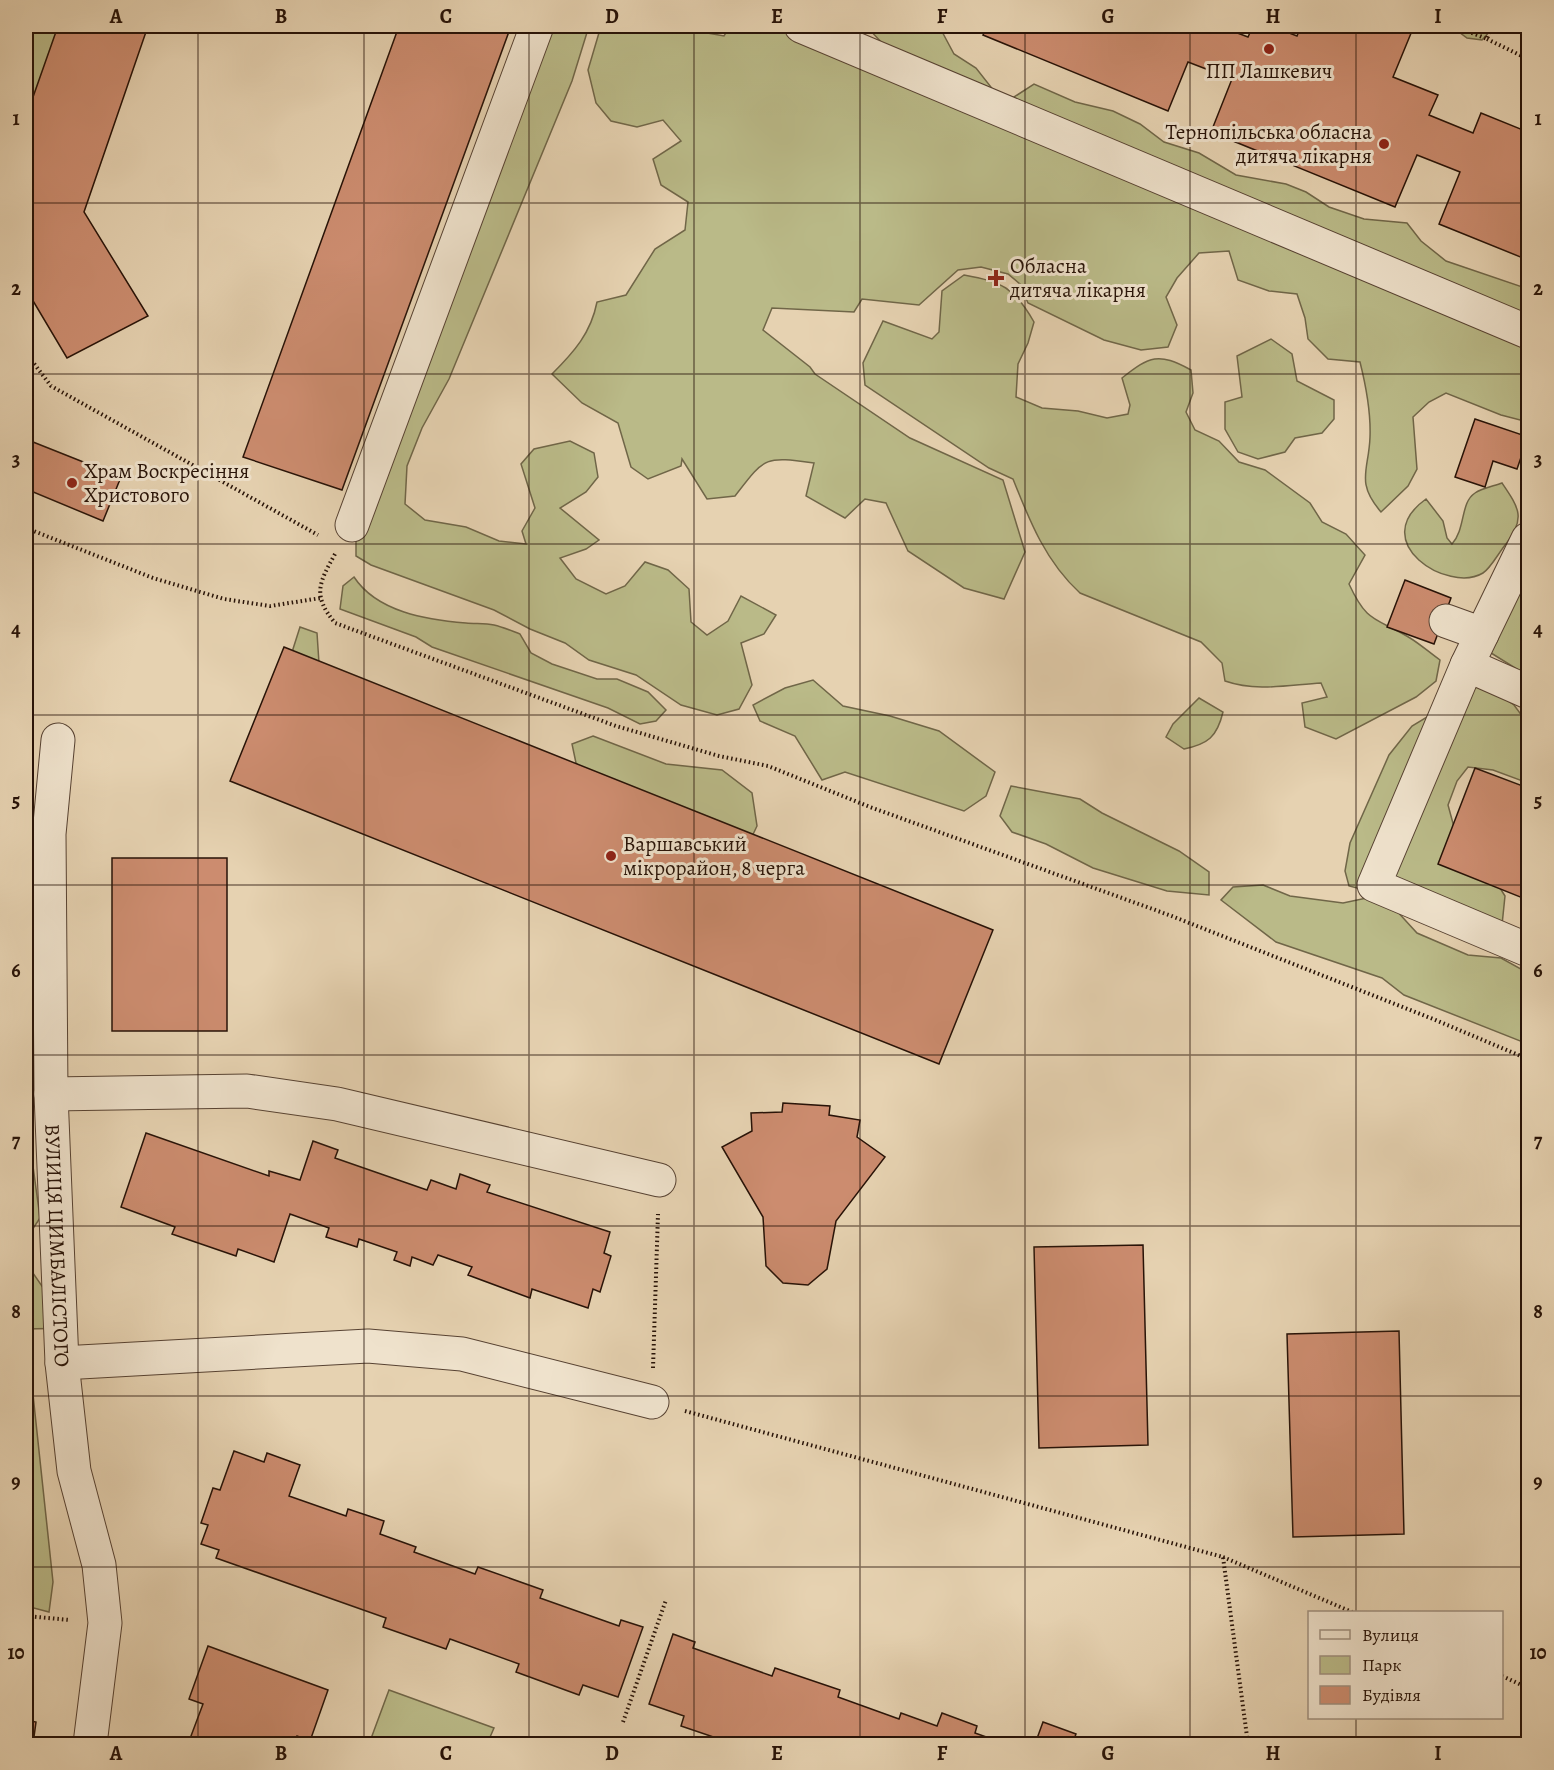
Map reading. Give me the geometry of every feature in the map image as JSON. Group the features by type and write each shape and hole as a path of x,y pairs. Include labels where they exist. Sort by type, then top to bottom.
{"lane":[{"path":"346,536 537,26"},
{"path":"801,26 1528,332"},
{"path":"1528,539 1467,665 1374,885 1528,950"},
{"path":"1446,621 1482,634"},
{"path":"1467,665 1528,692"},
{"name":"ВУЛИЦЯ ЦИМБАЛІСТОГО","path":"58,740 49,834 51,1094 62,1363 74,1471 99,1565 105,1623 90,1744"},
{"path":"51,1094 247,1091 338,1104 659,1180"},
{"path":"62,1363 368,1346 462,1354 652,1402"}],"path":[{"path":"1455,26 1528,59"},
{"path":"1487,39 1492,26"},
{"path":"26,353 51,386 346,536 319,583 322,608 335,622 378,640 616,726 718,756 768,766 870,807 1169,915 1528,1059"},
{"path":"26,528 153,578 224,599 270,606 321,598"},
{"path":"659,1180 652,1402 1222,1557 1350,1611"},
{"path":"1222,1557 1248,1744"},
{"path":"623,1722 666,1600"},
{"path":"26,1616 105,1623"},
{"path":"1503,1676 1528,1688"}],"green space":[{"path":"29,26 117,26 119,68 60,109 26,90 26,30"},
{"path":"535,26 589,26 572,81 449,379 422,428 407,466 405,504 425,520 466,527 499,541 526,544 522,531 535,508 521,464 534,449 570,441 594,453 598,477 586,492 560,508 599,540 586,549 560,558 576,579 606,594 625,586 645,562 668,570 689,589 691,622 707,635 728,621 741,596 776,615 764,634 741,643 752,685 739,709 717,715 681,705 636,675 589,660 565,643 530,629 494,610 371,565 356,556 356,532"},
{"path":"601,26 699,26 702,32 724,36 730,26 786,26 885,46 866,26 939,26 954,54 976,68 994,91 1011,99 1034,84 1075,102 1113,111 1140,124 1164,142 1199,153 1236,175 1286,184 1306,192 1329,207 1364,219 1407,223 1421,241 1446,261 1528,289 1528,422 1501,415 1446,393 1429,402 1413,417 1417,469 1408,486 1381,512 1373,502 1366,484 1370,418 1360,362 1328,359 1308,339 1305,318 1297,294 1269,291 1238,280 1229,251 1199,253 1177,278 1166,297 1177,325 1168,347 1141,350 1104,340 1028,303 1020,284 1008,274 981,267 958,270 919,305 862,299 854,312 772,308 763,330 810,367 815,374 910,438 1003,480 1025,552 1004,599 964,588 908,551 886,503 865,499 845,518 806,496 814,463 785,460 767,462 753,473 735,496 707,499 682,459 681,466 648,479 631,467 618,423 582,403 552,374 586,333 597,302 626,295 655,249 685,230 688,202 661,185 653,159 681,141 663,120 637,127 611,121 596,103 588,70"},
{"path":"1451,26 1491,26 1491,30 1482,40 1467,38"},
{"path":"964,275 988,280 1006,288 1027,310 1034,322 1028,343 1018,364 1016,397 1042,408 1078,411 1107,418 1128,414 1130,405 1122,378 1140,365 1147,361 1162,359 1191,370 1193,393 1186,412 1195,430 1219,441 1239,462 1265,470 1310,503 1322,522 1346,534 1365,555 1349,584 1362,607 1368,614 1410,638 1440,660 1436,681 1416,697 1336,739 1305,727 1302,703 1327,697 1321,683 1261,687 1225,681 1222,663 1201,642 1080,593 1048,555 1013,479 989,468 865,385 863,363 883,321 932,339 939,332 942,291"},
{"path":"1271,339 1292,354 1297,381 1334,400 1334,419 1322,433 1295,438 1285,452 1258,459 1238,452 1225,429 1225,402 1242,397 1237,356"},
{"path":"1502,483 1513,499 1518,520 1512,535 1486,571 1468,578 1451,576 1434,570 1419,560 1408,547 1405,532 1410,515 1426,499 1443,521 1447,538 1452,544 1459,531 1470,497 1481,490"},
{"path":"354,577 376,599 389,606 419,616 491,624 507,629 520,634 531,653 552,664 597,679 617,679 648,692 666,710 656,721 640,724 608,708 432,647 416,637 340,609 343,586"},
{"path":"1528,591 1528,676 1475,643 1514,594"},
{"path":"300,627 317,633 319,663 292,676 293,649"},
{"path":"1463,670 1514,705 1528,724 1528,783 1493,770 1468,767 1457,781 1448,805 1460,849 1490,872 1505,896 1502,925 1349,886 1345,871 1350,843 1389,755 1412,726 1447,705"},
{"path":"813,680 843,706 890,716 939,731 995,772 986,796 964,811 845,772 822,780 795,736 760,721 753,705 785,688"},
{"path":"1199,698 1223,712 1221,721 1218,728 1205,742 1184,749 1166,737 1173,724"},
{"path":"593,736 666,764 722,770 752,793 757,826 747,847 611,796 576,763 572,744"},
{"path":"1011,786 1080,799 1102,813 1179,851 1209,872 1209,895 1167,891 1093,868 1046,844 1012,832 1000,816"},
{"path":"1263,885 1290,896 1343,903 1376,896 1395,909 1417,933 1468,955 1501,958 1528,973 1528,1044 1404,995 1382,978 1276,942 1221,900 1233,887"},
{"path":"26,1139 30,1144 40,1218 26,1239"},
{"path":"26,1263 71,1328 26,1329"},
{"path":"26,1329 53,1582 49,1612 26,1606"},
{"path":"389,1690 494,1728 487,1744 369,1744"}],"building":[{"path":"58,26 148,26 84,212 148,316 67,358 26,289 26,117"},
{"path":"399,26 511,26 342,490 243,457"},
{"name":"Тернопільська обласна дитяча лікарня","path":"987,26 1219,26 1248,37 1253,26 1271,26 1297,36 1301,26 1414,26 1393,77 1438,95 1429,115 1473,133 1481,113 1528,132 1528,260 1439,224 1460,172 1417,155 1395,207 1211,132 1232,79 1188,62 1168,111 983,35"},
{"path":"1475,419 1528,437 1517,469 1493,461 1485,487 1455,477"},
{"name":"Храм Воскресіння Христового","path":"28,440 121,477 103,521 26,489"},
{"path":"1405,580 1451,598 1434,644 1387,627"},
{"name":"Варшавський мікрорайон, 8 черга","path":"284,647 993,930 939,1064 230,781"},
{"path":"1475,768 1528,788 1528,900 1438,864"},
{"path":"112,858 227,858 227,1031 112,1031"},
{"path":"783,1103 830,1106 829,1115 860,1120 857,1137 885,1157 836,1221 827,1269 808,1285 783,1283 766,1266 763,1217 722,1147 752,1131 751,1113 782,1112"},
{"path":"146,1133 269,1176 269,1171 300,1180 313,1141 338,1150 335,1158 427,1190 431,1180 456,1189 460,1174 490,1185 487,1192 610,1232 604,1253 611,1256 600,1292 593,1289 588,1308 532,1289 530,1298 468,1275 472,1267 438,1255 433,1265 412,1257 410,1266 394,1260 397,1252 359,1239 357,1247 326,1237 329,1228 290,1214 274,1262 238,1249 236,1256 172,1234 175,1227 121,1207"},
{"path":"1143,1245 1148,1445 1039,1448 1034,1247"},
{"path":"1399,1331 1404,1534 1293,1537 1287,1334"},
{"path":"234,1451 264,1462 267,1453 300,1465 289,1496 346,1516 348,1509 384,1521 380,1534 416,1547 414,1552 475,1574 478,1567 543,1590 540,1598 619,1626 621,1620 643,1627 618,1697 583,1685 579,1695 516,1672 519,1664 450,1639 446,1649 383,1627 386,1618 216,1558 219,1550 201,1544 208,1525 201,1523 213,1488 220,1490"},
{"path":"673,1634 695,1642 693,1648 772,1676 775,1668 840,1690 838,1697 899,1719 901,1713 937,1726 942,1713 977,1726 975,1733 1006,1744 760,1744 747,1740 746,1744 734,1744 681,1726 684,1716 649,1704"},
{"path":"208,1646 328,1690 310,1741 297,1736 294,1744 188,1744 203,1704 189,1699"},
{"path":"26,1720 36,1722 33,1744 26,1744"},
{"path":"1043,1722 1076,1734 1073,1742 1079,1744 1035,1744"}],"place":[{"name":"ПП Лашкевич","path":"1269,49"},
{"name":"Тернопільська обласна дитяча лікарня","path":"1384,144"},
{"name":"Обласна дитяча лікарня","path":"996,278"},
{"name":"Храм Воскресіння Христового","path":"72,483"},
{"name":"Варшавський мікрорайон, 8 черга","path":"611,856"}]}
